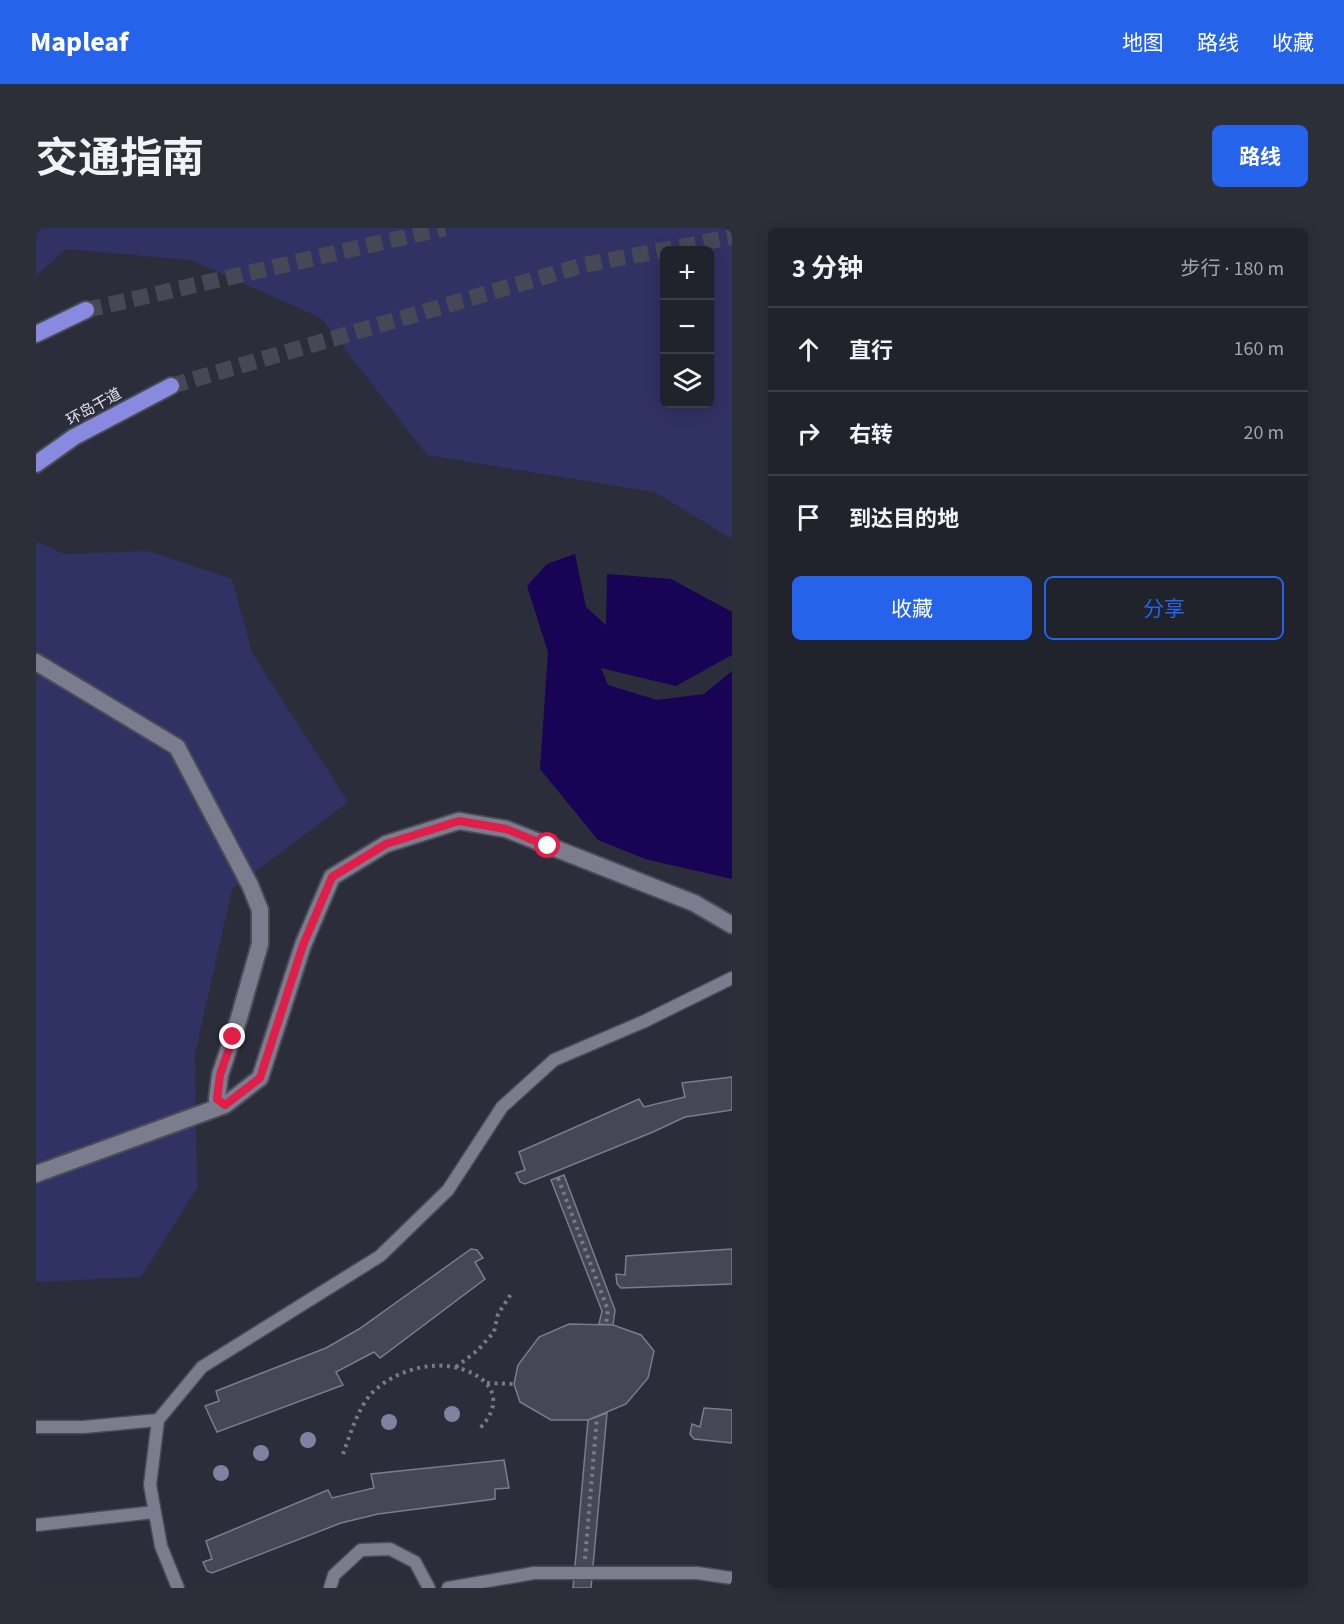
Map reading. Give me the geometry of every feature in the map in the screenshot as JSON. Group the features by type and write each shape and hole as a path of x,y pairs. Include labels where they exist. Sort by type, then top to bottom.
{"highway":[{"path":"36,334 86,310"},
{"name":"环岛干道","path":"36,464 74,437 171,386"}],"street":[{"path":"36,662 177,747 250,885 260,910 260,944 220,1075 217,1099 225,1105"},
{"path":"36,1174 225,1105 260,1078 303,945 332,877 386,844 459,821 506,829 694,903 732,925"}],"lane":[{"path":"178,1588 161,1546 150,1485 158,1420 202,1367 380,1256 448,1190 502,1107 554,1060 645,1021 732,978"},
{"path":"36,1427 84,1427 158,1420"},
{"path":"36,1526 155,1512"},
{"path":"330,1588 334,1575 361,1550 390,1549 415,1562 429,1588"},
{"path":"448,1588 534,1573 697,1573 732,1578"}],"path":[{"path":"558,1178 608,1310 606,1324"},
{"path":"456,1367 494,1332 498,1314 511,1294"},
{"path":"343,1454 353,1425 370,1396 394,1376 431,1366 456,1367 487,1383 514,1384"},
{"path":"480,1428 490,1416 494,1404 487,1383"},
{"path":"585,1563 597,1417"}],"shaded area":[{"path":"36,228 732,228 732,539 655,492 427,455 321,318 191,260 66,249 36,276"},
{"path":"36,541 64,554 148,551 232,579 252,653 348,802 232,889 195,1054 197,1188 141,1277 36,1282"},
{"path":"575,554 586,607 606,625 607,574 671,579 732,612 732,655 676,686 601,668 608,685 657,700 704,694 732,671 732,879 645,859 598,840 540,769 548,652 527,586 547,564"}],"building":[{"path":"732,1077 732,1110 685,1117 525,1184 520,1182 516,1173 525,1170 519,1152 639,1099 644,1107 685,1097 682,1083"},
{"path":"564,1175 615,1310 613,1325 599,1324 602,1311 551,1180"},
{"path":"471,1249 477,1250 483,1258 475,1262 485,1279 380,1358 374,1352 336,1372 343,1385 217,1432 205,1406 219,1401 216,1391 326,1348 359,1329"},
{"path":"732,1249 732,1284 621,1288 617,1284 616,1274 625,1275 626,1256"},
{"path":"569,1324 613,1325 641,1335 654,1351 648,1378 626,1404 588,1420 551,1420 520,1402 514,1384 518,1365 539,1337"},
{"path":"704,1408 732,1410 732,1443 694,1439 690,1434 692,1424 700,1427"},
{"path":"607,1413 591,1588 573,1588 588,1420"},
{"path":"504,1460 509,1488 495,1489 495,1499 378,1514 341,1523 212,1573 207,1571 203,1562 212,1559 206,1541 328,1490 332,1498 374,1488 371,1474"}],"tunnel":[{"path":"86,310 445,228"},
{"path":"171,386 584,265 732,237"}],"route":[{"path":"233,1037 220,1075 217,1099 225,1105 260,1078 303,945 332,877 386,844 459,821 506,829 548,846"}]}
